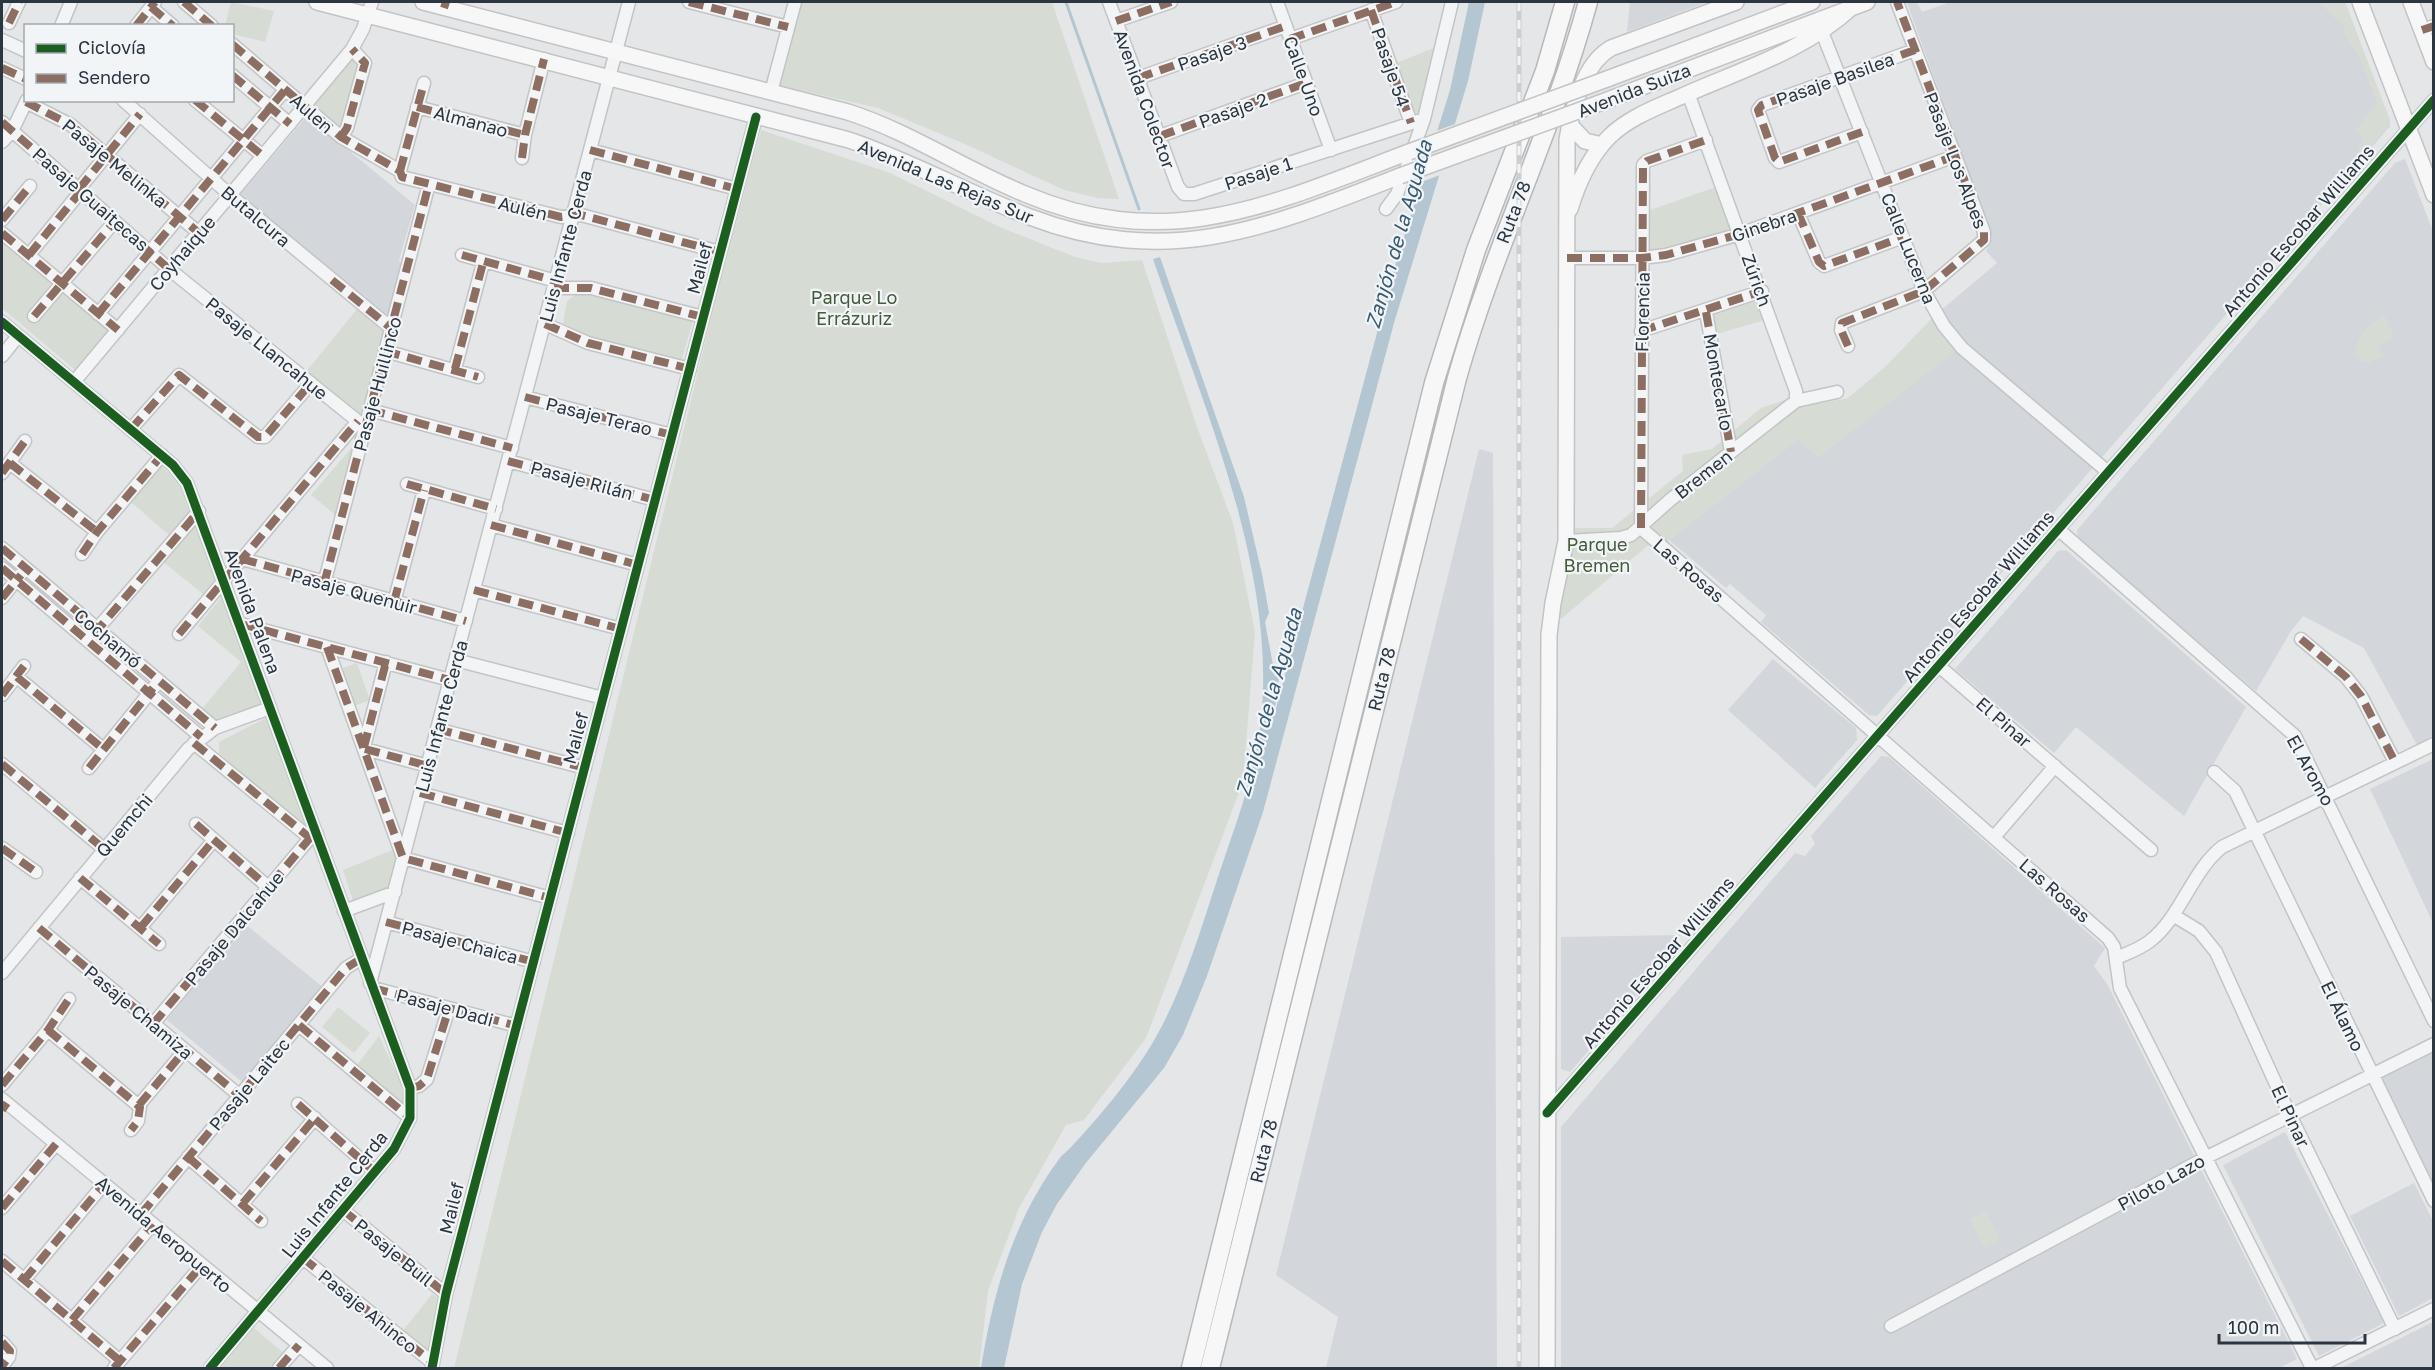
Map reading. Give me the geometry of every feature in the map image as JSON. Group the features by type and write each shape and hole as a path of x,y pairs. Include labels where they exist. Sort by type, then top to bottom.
{"highway":[{"name":"Ruta 78","path":"1191,1368 1434,383 1476,250 1545,71 1565,2"},
{"name":"Ruta 78","path":"1210,1368 1457,378 1489,277 1560,93 1588,2"}],"main road":[{"name":"Avenida Las Rejas Sur","path":"317,2 370,7 544,59 879,150 1028,216 1072,231 1119,240 1187,241 1249,231 1288,219 1400,176"},
{"name":"Avenida Las Rejas Sur","path":"423,2 445,5 616,54 771,92 880,123 1039,200 1079,212 1129,221 1178,222 1234,214 1271,204 1409,152"},
{"path":"1547,1368 1550,624 1566,541 1566,148 1570,125 1588,73 1605,51 1736,2"},
{"name":"Avenida Suiza","path":"1409,152 1812,2"},
{"name":"Avenida Suiza","path":"1400,176 1867,2"},
{"path":"2360,2 2433,195"},
{"path":"2411,2 2428,28 2433,62"},
{"name":"Avenida Suiza","path":"1567,225 1581,179 1602,145 1629,122 1822,32 1852,7"},
{"path":"1570,125 1585,141 1602,145"}],"street":[{"path":"9,23 19,2"},
{"path":"62,24 71,2"},
{"path":"184,2 210,24"},
{"name":"Luis Infante Cerda","path":"210,1368 394,1149 410,1118 410,1088 372,986 386,922 629,2"},
{"path":"689,2 788,27"},
{"path":"771,92 795,2"},
{"name":"Avenida Colector","path":"1109,2 1178,187 1184,194"},
{"path":"1116,21 1171,2"},
{"name":"Calle Uno","path":"1277,2 1331,150"},
{"path":"1290,39 1396,2"},
{"path":"1386,209 1397,194 1425,119 1452,2"},
{"name":"Pasaje Los Alpes","path":"1848,346 1841,330 1842,323 1924,291 1984,240 1897,2"},
{"path":"138,24 153,4 172,24"},
{"name":"Coyhaique","path":"74,382 352,50 370,7"},
{"name":"Pasaje 54","path":"1371,10 1411,123"},
{"name":"Pasaje 3","path":"1138,78 1286,26"},
{"name":"Calle Lucerna","path":"1822,32 1924,291 1944,326 1962,348 2108,472"},
{"path":"2,40 24,50"},
{"name":"Aulen","path":"234,46 341,137 400,171"},
{"path":"341,137 347,129 366,63 352,50"},
{"name":"Pasaje Basilea","path":"1862,132 1779,162 1775,158 1759,113 1760,106 1915,50"},
{"name":"Almanao","path":"522,158 525,135 544,59"},
{"path":"2,68 24,78"},
{"path":"234,77 290,124"},
{"name":"Almanao","path":"400,171 424,83"},
{"name":"Pasaje 2","path":"1160,136 1306,83"},
{"path":"98,314 285,90"},
{"name":"Zúrich","path":"1688,93 1762,291 1796,391 1796,401"},
{"name":"Antonio Escobar Williams","path":"1547,1113 2433,100"},
{"path":"2,142 12,131 26,102"},
{"name":"Pasaje Melinka","path":"29,102 65,121 199,233"},
{"name":"Butalcura","path":"125,102 230,195 391,328"},
{"path":"197,102 263,156"},
{"name":"Almanao","path":"417,107 525,135"},
{"path":"28,255 140,114"},
{"name":"Mailef","path":"433,1366 446,1294 756,117"},
{"name":"Pasaje 1","path":"1184,194 1194,194 1425,119"},
{"name":"Pasaje Guaitecas","path":"2,122 169,269"},
{"name":"Florencia","path":"1641,528 1643,164 1706,140"},
{"path":"590,150 737,189"},
{"name":"Ginebra","path":"1566,258 1642,258 1666,255 1740,234 1955,156"},
{"name":"Aulén","path":"400,171 402,177 429,184 561,217 581,215 720,252"},
{"name":"Pasaje Huillinco","path":"179,634 362,424 370,411 429,184"},
{"path":"2,220 30,186"},
{"path":"1798,213 1819,262 1824,266 1903,237"},
{"path":"34,316 115,221"},
{"path":"2,233 118,330"},
{"path":"462,255 555,284 591,288 703,317"},
{"path":"455,369 483,263"},
{"name":"Pasaje Llancahue","path":"169,269 362,424"},
{"path":"1641,331 1706,312 1762,291"},
{"name":"Montecarlo","path":"1706,312 1731,452"},
{"name":"Avenida Palena","path":"2,322 162,455 181,474 198,511 270,708 313,836 372,986"},
{"path":"544,324 588,343 690,369"},
{"path":"2,356 18,336"},
{"path":"385,351 478,377"},
{"path":"131,429 179,375 258,436 265,437 311,383"},
{"name":"Bremen","path":"1566,541 1621,538 1641,528 1665,504 1796,401 1837,392"},
{"name":"Pasaje Terao","path":"525,398 672,435"},
{"path":"370,411 512,448"},
{"name":"Pasaje Huillinco","path":"324,584 362,424"},
{"path":"2,473 25,441"},
{"path":"82,554 97,532 162,455"},
{"name":"Pasaje Rilán","path":"508,461 655,500"},
{"path":"10,463 97,532"},
{"path":"407,484 496,509"},
{"path":"394,602 424,490"},
{"path":"88,641 198,511"},
{"path":"491,525 638,565"},
{"name":"Las Rosas","path":"1641,528 2108,938 2114,946 2120,988 2313,1368"},
{"name":"El Aromo","path":"2058,529 2291,732 2326,796 2433,1021"},
{"name":"Cochamó","path":"2,548 215,728"},
{"name":"Pasaje Quenuir","path":"242,560 466,621"},
{"name":"Cochamó","path":"2,568 149,692 197,740 313,836"},
{"path":"2,598 26,568"},
{"path":"474,590 621,629"},
{"path":"240,624 450,680"},
{"path":"2301,639 2332,663 2361,696 2395,762"},
{"path":"327,647 403,858 550,898"},
{"path":"456,660 603,698"},
{"path":"365,748 386,662"},
{"path":"2,695 24,666"},
{"name":"El Pinar","path":"1939,666 2151,850"},
{"path":"17,677 102,748"},
{"path":"89,768 102,748 159,681"},
{"name":"Quemchi","path":"2,973 197,740 215,728 270,708"},
{"path":"437,729 585,768"},
{"path":"2116,958 2149,942 2173,915 2214,855 2222,847 2433,744"},
{"path":"365,748 428,766"},
{"path":"2,764 104,849"},
{"path":"1994,837 2055,766"},
{"name":"El Álamo","path":"2214,772 2235,791 2433,1201"},
{"path":"420,794 568,833"},
{"path":"196,824 213,842 268,887"},
{"name":"Pasaje Dalcahue","path":"153,1024 313,836"},
{"path":"141,927 213,842"},
{"path":"3,851 36,872"},
{"path":"81,878 159,944"},
{"path":"344,910 394,892"},
{"name":"El Pinar","path":"2173,915 2199,931 2216,952 2290,1115 2395,1329"},
{"name":"Pasaje Chaica","path":"386,922 534,962"},
{"name":"Pasaje Chamiza","path":"39,928 240,1096"},
{"name":"Pasaje Laitec","path":"141,1214 346,968 362,958"},
{"name":"Pasaje Dadi","path":"372,986 517,1026"},
{"path":"2,1085 48,1030 69,999"},
{"path":"410,1088 420,1086 427,1079 449,1008"},
{"path":"298,1025 410,1118"},
{"path":"48,1030 138,1105 141,1109 138,1121 131,1130"},
{"name":"Piloto Lazo","path":"1891,1326 2206,1156 2433,1044"},
{"path":"138,1105 185,1050"},
{"name":"Avenida Aeropuerto","path":"3,1104 56,1144 327,1368"},
{"path":"298,1104 375,1172"},
{"path":"243,1203 315,1118"},
{"path":"2,1208 56,1144"},
{"path":"188,1157 261,1221"},
{"path":"24,1280 104,1184"},
{"name":"Pasaje Buil","path":"343,1210 446,1294"},
{"path":"72,1320 153,1224"},
{"name":"Pasaje Ahinco","path":"303,1258 433,1366"},
{"path":"2,1261 72,1320 117,1365 202,1265"},
{"path":"2313,1368 2433,1309"},
{"path":"2,1342 10,1351 9,1357 2,1366"},
{"path":"279,1368 299,1345"}],"shaded area":[{"path":"1630,2 1707,2 1627,32"},
{"path":"1917,2 1922,12 1945,4 1945,2 2345,2 2390,126 1877,716 1869,715 1761,622 1766,615 1730,584 1726,588 1669,540 1798,439 1819,457 1933,317 1997,263 1986,251 1992,239 1990,231 1907,3"},
{"path":"307,116 415,205 399,260 403,267 391,313 383,315 239,196"},
{"path":"2405,159 2433,231 2433,736 2417,745 2364,648 2303,616 2291,631 2256,691 2078,539 2077,530 2395,163"},
{"path":"1479,449 1493,453 1497,1368 1326,1368 1338,1317 1276,1275"},
{"path":"2066,550 2246,707 2184,816 2076,727 2054,753 1955,669 2058,551"},
{"path":"1773,659 1856,728 1857,740 1815,788 1728,710"},
{"path":"1881,756 1889,757 2105,948 2094,966 2107,984 2297,1359 2279,1368 1561,1368 1561,1127 1795,853 1805,856 1815,844 1811,836"},
{"path":"2433,759 2433,923 2370,789"},
{"path":"245,924 324,988 247,1079 241,1081 167,1020"},
{"path":"1681,935 1654,966 1645,985 1570,1072 1561,1069 1561,937"},
{"path":"2433,1053 2433,1188 2378,1079"},
{"path":"2285,1132 2384,1323 2319,1356 2223,1165"},
{"path":"2414,1183 2433,1221 2433,1298 2399,1316 2350,1216"},
{"path":"2433,1322 2433,1368 2341,1368"}],"green space":[{"path":"231,2 274,11 265,42 234,34 234,24 225,24"},
{"path":"799,2 1052,2 1119,199 1098,198 1064,190 965,144 878,108 777,85"},
{"path":"2318,2 2345,2 2390,120 2389,125 2363,155 2358,150 2364,138 2356,130 2377,103 2360,58 2344,34 2345,28"},
{"path":"1439,46 1421,117 1413,121 1396,63"},
{"path":"354,56 363,64 344,130 314,104"},
{"name":"Parque Lo Errázuriz","path":"761,130 890,173 1002,228 1075,257 1102,263 1142,260 1197,427 1233,523 1255,632 1243,782 1146,1038 1084,1120 1066,1125 1019,1208 988,1291 979,1368 454,1368 715,302"},
{"path":"1716,187 1731,232 1649,252 1647,211"},
{"path":"2,238 109,329 75,370 2,308"},
{"path":"579,292 693,320 681,363 587,337 563,323 567,301"},
{"path":"1755,300 1765,320 1713,335 1709,314"},
{"path":"357,309 384,331 361,414 356,415 305,373"},
{"path":"2385,316 2394,338 2378,345 2383,356 2368,363 2360,361 2355,353 2361,335 2374,322"},
{"name":"Parque Bremen","path":"1933,317 1957,350 1819,457 1798,439 1659,548 1652,542 1561,619 1559,617 1575,528 1612,528 1683,471 1682,455 1712,449 1761,408 1785,400 1801,407 1848,398 1886,366"},
{"path":"359,439 338,517 311,495"},
{"path":"161,466 178,480 190,514 171,537 131,502"},
{"path":"196,523 215,579 203,594 162,561"},
{"path":"224,594 263,704 215,721 201,710 241,662 198,626"},
{"path":"357,663 370,700 351,707 338,670"},
{"path":"268,717 306,826 303,828 219,753 219,742"},
{"path":"395,849 397,858 390,891 354,904 343,870"},
{"path":"338,1007 370,1033 354,1053 322,1027"},
{"path":"379,1036 401,1083 404,1109 357,1065"},
{"path":"1986,1211 2000,1239 1984,1248 1970,1219"},
{"path":"432,1294 438,1298 430,1357 402,1332"},
{"path":"254,1328 286,1355 275,1368 219,1368"}],"water":[{"name":"Zanjón de la Aguada","path":"1469,2 1485,2 1468,81 1394,323 1263,812 1207,976 1183,1035 1164,1068 1085,1164 1057,1204 1042,1232 1022,1284 1004,1368 981,1368 998,1287 1016,1235 1028,1210 1059,1159 1102,1112 1139,1064 1159,1032 1179,990 1242,806 1253,768 1260,730 1263,671 1259,611 1248,551 1214,430 1153,259 1160,257 1244,497 1269,613 1265,622 1275,676 1279,677 1274,716 1395,266 1450,90"}],"pier":[{"path":"1458,123 1443,174 1416,184 1433,132"}],"waterway":[{"path":"1066,2 1139,209"}],"railway":[{"path":"1519,2 1519,1368"}],"marked path":[{"path":"9,23 19,2"},
{"path":"138,24 155,2"},
{"path":"184,2 210,24"},
{"path":"444,8 446,2"},
{"path":"689,2 788,27"},
{"path":"1116,21 1171,2"},
{"path":"1290,39 1396,2"},
{"path":"1848,346 1841,330 1842,323 1924,291 1984,240 1984,232 1897,2"},
{"path":"151,7 171,24"},
{"path":"1371,10 1411,123"},
{"path":"1138,78 1286,26"},
{"path":"2422,30 2434,26"},
{"path":"234,46 341,137 400,171 402,177 561,217 581,215 720,252"},
{"path":"341,137 347,128 365,63 352,49"},
{"path":"1862,132 1779,162 1775,158 1758,110 1762,105 1915,50"},
{"path":"522,158 525,135 544,59"},
{"path":"2,68 24,78"},
{"path":"234,77 290,124"},
{"path":"400,171 424,83"},
{"path":"1160,136 1306,83"},
{"path":"98,314 285,90"},
{"path":"26,102 71,125 199,233"},
{"path":"197,102 263,156"},
{"path":"417,107 525,135"},
{"path":"79,189 140,114"},
{"path":"2,122 169,269"},
{"path":"1641,528 1643,165 1647,161 1706,140"},
{"path":"590,150 737,189"},
{"path":"1567,258 1642,258 1666,255 1740,234 1955,156"},
{"path":"324,584 429,184"},
{"path":"2,220 30,186"},
{"path":"29,255 81,191"},
{"path":"1798,213 1819,262 1824,266 1903,237"},
{"path":"34,316 115,221"},
{"path":"2,233 118,330"},
{"path":"462,255 556,281"},
{"path":"455,369 483,263"},
{"path":"332,280 391,328"},
{"path":"554,288 591,288 703,317"},
{"path":"1641,331 1762,291"},
{"path":"1706,312 1731,452"},
{"path":"545,324 588,343 690,369"},
{"path":"385,351 478,377"},
{"path":"131,429 179,375 258,437 265,437 311,383"},
{"path":"525,397 672,435"},
{"path":"370,410 512,448"},
{"path":"179,634 358,421"},
{"path":"2,473 25,441"},
{"path":"82,554 97,532 162,455"},
{"path":"508,461 655,500"},
{"path":"10,463 97,532"},
{"path":"407,484 496,509"},
{"path":"394,602 424,490"},
{"path":"94,634 199,511"},
{"path":"491,525 638,565"},
{"path":"2,548 215,728"},
{"path":"242,559 466,621"},
{"path":"2,568 201,737"},
{"path":"2,598 21,575"},
{"path":"474,590 621,629"},
{"path":"241,624 450,680"},
{"path":"2301,639 2346,677 2361,696 2395,762"},
{"path":"327,647 403,858 550,898"},
{"path":"364,747 386,662"},
{"path":"2,695 24,666"},
{"path":"17,677 102,748"},
{"path":"89,768 153,688"},
{"path":"437,729 585,768"},
{"path":"194,743 310,838"},
{"path":"365,749 428,766"},
{"path":"2,764 104,849"},
{"path":"420,793 568,833"},
{"path":"196,824 268,887"},
{"path":"153,1024 310,838 317,834"},
{"path":"141,927 213,841"},
{"path":"2,848 36,872"},
{"path":"80,878 159,944"},
{"path":"386,922 534,962"},
{"path":"39,928 240,1096"},
{"path":"141,1214 346,968 362,958"},
{"path":"373,988 517,1026"},
{"path":"2,1085 48,1030 69,999"},
{"path":"410,1088 419,1086 427,1079 449,1008"},
{"path":"299,1025 410,1118"},
{"path":"48,1030 140,1107 138,1121 131,1130"},
{"path":"139,1105 185,1050"},
{"path":"2,1110 7,1103"},
{"path":"298,1104 375,1172"},
{"path":"243,1203 315,1118"},
{"path":"2,1208 56,1144"},
{"path":"188,1157 261,1221"},
{"path":"24,1280 104,1184"},
{"path":"343,1210 446,1294"},
{"path":"72,1320 153,1224"},
{"path":"303,1258 433,1363"},
{"path":"2,1261 120,1361"},
{"path":"114,1368 202,1265"},
{"path":"2,1342 10,1351 9,1357 2,1366"},
{"path":"279,1368 299,1345"}],"cycle path":[{"path":"1547,1113 2434,100"},
{"path":"432,1368 446,1294 756,117"},
{"path":"2,322 173,465 187,483 410,1088 410,1118 394,1149 210,1368"}]}
